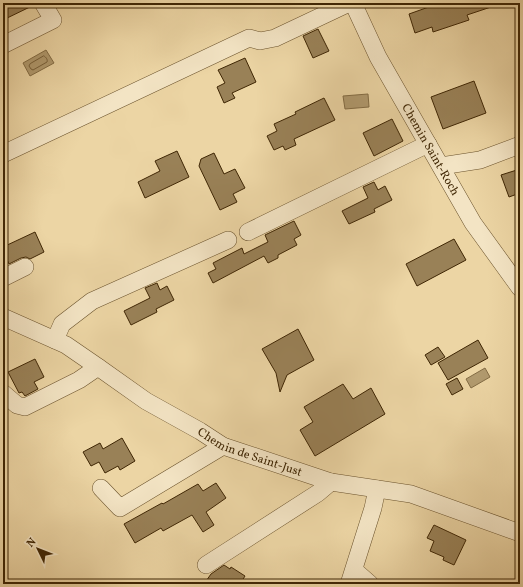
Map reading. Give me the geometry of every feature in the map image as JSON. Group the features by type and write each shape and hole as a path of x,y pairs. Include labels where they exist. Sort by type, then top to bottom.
{"street":[{"path":"3,45 53,20 43,3"},
{"path":"3,154 249,38 260,41 275,38 356,4"},
{"name":"Chemin Saint-Roch","path":"356,4 378,57 428,144 474,222 520,288"},
{"path":"248,232 428,144"},
{"path":"441,166 480,160 520,145"},
{"path":"55,340 62,324 92,301 228,240"},
{"path":"3,278 25,267"},
{"name":"Chemin de Saint-Just","path":"3,317 66,345 146,401 229,448 330,482 411,494 520,533"},
{"path":"3,393 17,405 25,407 79,380 98,367"},
{"path":"101,488 120,508 229,448"},
{"path":"147,504 229,448"},
{"path":"206,565 318,493 330,482"},
{"path":"370,584 352,577 373,508 376,489"}],"water":[{"path":"46,50 54,63 30,76 23,63"},
{"path":"368,94 369,107 345,109 343,96"},
{"path":"485,368 490,377 471,388 466,379"}],"building":[{"path":"3,3 33,3 34,5 3,20"},
{"path":"440,3 497,3 497,5 467,15 469,20 433,32 432,27 415,33 409,14"},
{"path":"318,29 329,51 313,58 303,36"},
{"path":"245,58 256,82 232,93 235,98 224,103 217,87 225,83 218,70"},
{"path":"474,81 486,113 443,129 431,97"},
{"path":"324,98 335,120 294,139 296,145 285,150 283,146 274,150 267,136 277,131 274,124 296,114 295,112"},
{"path":"392,119 403,141 374,156 363,133"},
{"path":"177,151 189,177 145,198 138,182 160,171 155,161"},
{"path":"214,153 224,174 235,169 245,188 233,194 237,202 220,210 199,166 201,159"},
{"path":"520,169 520,193 509,197 501,175"},
{"path":"374,182 378,190 385,186 392,200 374,209 375,212 349,224 342,211 368,198 363,187"},
{"path":"294,221 301,235 294,239 297,245 278,255 278,258 268,263 264,256 213,283 208,273 216,269 213,263 242,248 244,254 268,242 265,235"},
{"path":"35,232 44,252 30,259 26,257 21,258 9,264 3,247"},
{"path":"454,239 466,260 417,286 406,264"},
{"path":"157,283 160,290 167,286 174,300 156,309 157,312 131,325 124,311 150,298 145,288"},
{"path":"298,329 314,360 287,375 280,392 276,373 262,349"},
{"path":"478,340 488,358 448,380 438,363"},
{"path":"438,347 445,357 431,365 425,355"},
{"path":"35,359 44,377 34,382 38,389 25,396 22,392 19,393 8,372"},
{"path":"457,378 463,389 452,395 446,384"},
{"path":"343,384 353,399 371,388 385,414 315,456 300,430 313,422 304,407"},
{"path":"122,438 135,461 120,470 118,466 105,473 99,462 91,466 83,452 100,443 103,449"},
{"path":"216,483 226,498 206,512 214,525 203,532 192,515 163,531 161,528 135,543 124,524 198,484 203,491"},
{"path":"434,525 466,540 454,565 443,560 444,557 430,551 434,541 427,538"},
{"path":"224,565 230,569 231,567 245,576 240,584 204,584 211,574"}]}
